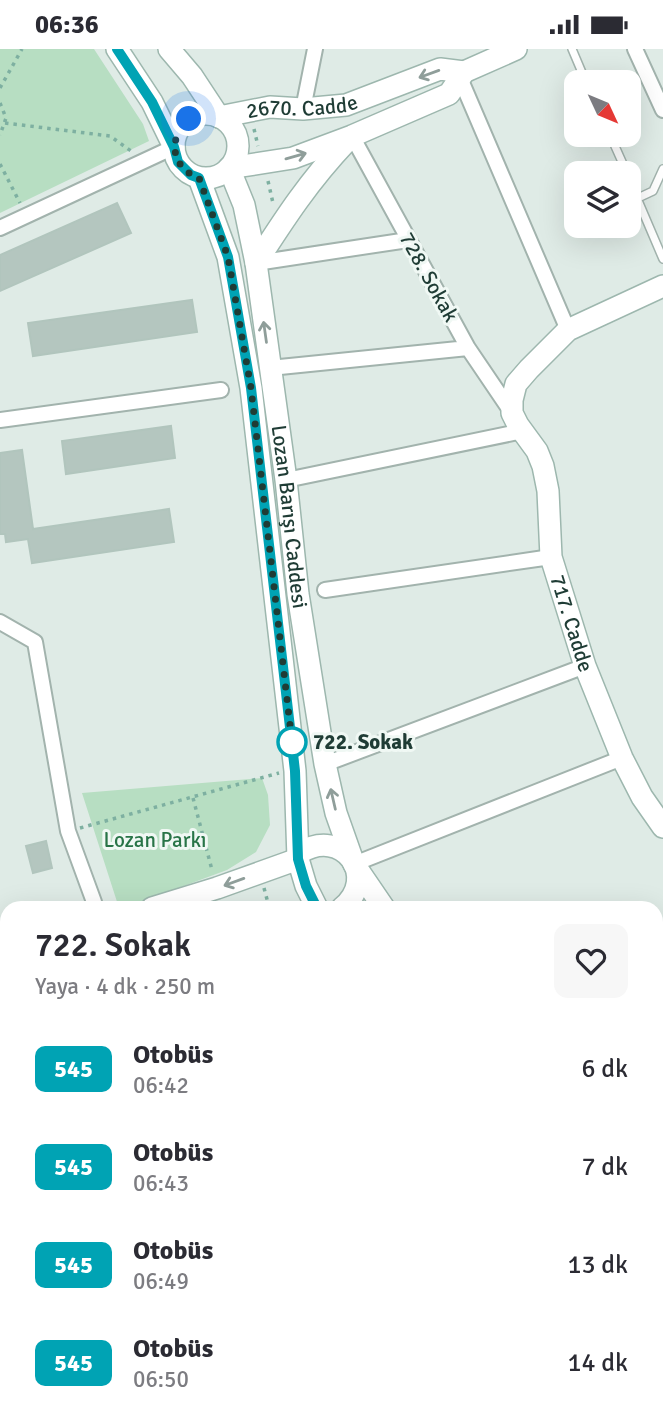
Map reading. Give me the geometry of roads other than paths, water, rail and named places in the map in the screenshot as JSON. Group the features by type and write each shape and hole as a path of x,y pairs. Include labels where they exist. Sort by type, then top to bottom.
{"main road":[{"path":"117,49 152,102 183,169 199,178 220,175 234,160 237,140 234,131 219,117 199,115 189,119 176,134 174,147"},
{"name":"2670. Cadde","path":"169,49 192,76 219,117 270,107 303,109 346,105 440,69 462,75"},
{"name":"2670. Cadde","path":"229,168 293,158 352,136 449,94 462,75 516,49"},
{"path":"256,263 294,202 320,169 352,136"},
{"name":"Lozan Barışı Caddesi","path":"229,168 244,205 256,263 286,480 298,594 325,764 336,813 354,864 357,884 355,894 348,901"},
{"name":"Lozan Barışı Caddesi","path":"199,178 228,257 251,388 295,771 298,859 314,901"},
{"path":"512,413 516,384 568,330 663,286"},
{"name":"717. Cadde","path":"512,413 537,451 543,466 548,491 551,557 585,666 622,758 642,797 663,828"},
{"name":"Lozan Barışı Caddesi","path":"298,859 300,853 319,845 340,849 354,864 379,901"},
{"path":"175,901 298,859"}],"street":[{"path":"303,109 315,49"},
{"path":"635,49 663,110"},
{"path":"462,75 568,330"},
{"name":"728. Sokak","path":"352,136 468,348 512,413"},
{"path":"0,228 174,147"},
{"path":"256,263 408,240"},
{"path":"270,368 468,348"},
{"path":"0,420 221,390"},
{"path":"286,480 523,431"},
{"path":"325,590 551,557"},
{"path":"0,622 35,642 68,831 94,901"},
{"path":"325,764 585,666"},
{"path":"354,864 622,758"}],"lane":[{"path":"572,49 581,70"},
{"path":"641,197 653,191 663,169"},
{"path":"641,205 663,259"}],"place":[{"name":"722. Sokak","path":"292,742"}],"park label":[{"name":"Lozan Parkı","path":"155,840"}]}
